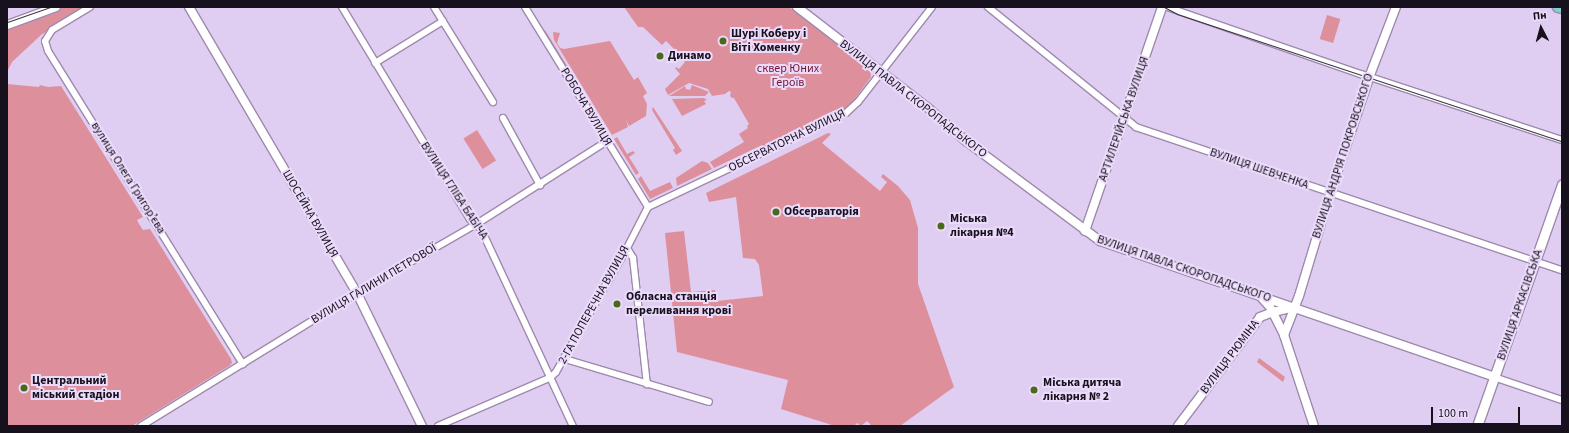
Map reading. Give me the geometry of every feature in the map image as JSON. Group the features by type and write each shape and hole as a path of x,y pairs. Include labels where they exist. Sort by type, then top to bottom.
{"highway":[{"path":"1558,7 1562,8"}],"main road":[{"name":"ВУЛИЦЯ АРКАСІВСЬКА","path":"1477,426 1562,185"}],"street":[{"path":"7,24 56,7"},
{"name":"вулиця Олега Григорʼєва","path":"90,7 52,30 45,41 48,51 243,364"},
{"name":"ШОСЕЙНА ВУЛИЦЯ","path":"189,7 357,293 422,426"},
{"name":"ВУЛИЦЯ ГЛІБА БАБІЧА","path":"342,7 419,137 470,219 480,229 552,377 573,426"},
{"path":"434,7 493,102"},
{"name":"РОБОЧА ВУЛИЦЯ","path":"525,7 606,142 648,207"},
{"name":"ВУЛИЦЯ ПАВЛА СКОРОПАДСЬКОГО","path":"797,7 927,106 966,141 1100,241 1562,400"},
{"name":"ОБСЕРВАТОРНА ВУЛИЦЯ","path":"648,207 838,117 852,108 932,7"},
{"name":"ВУЛИЦЯ ШЕВЧЕНКА","path":"988,7 1136,127 1562,270"},
{"name":"АРТИЛЕРІЙСЬКА ВУЛИЦЯ","path":"1085,231 1162,7"},
{"path":"1167,7 1370,77 1562,140"},
{"name":"ВУЛИЦЯ АНДРІЯ ПОКРОВСЬКОГО","path":"1284,336 1330,193 1396,7"},
{"path":"375,63 443,21"},
{"path":"503,118 540,185"},
{"name":"ВУЛИЦЯ ГАЛИНИ ПЕТРОВОЇ","path":"141,426 357,293 475,225 606,142"},
{"name":"2-ГА ПОПЕРЕЧНА ВУЛИЦЯ","path":"438,426 552,377 565,359 627,248 648,207"},
{"path":"627,248 633,258 646,384"},
{"path":"1259,295 1273,312 1284,336 1314,426"},
{"path":"1259,295 1262,309 1260,317"},
{"name":"ВУЛИЦЯ РЮМІНА","path":"1178,426 1260,317 1294,307"},
{"path":"565,359 708,402"}],"green space":[{"path":"65,7 86,7 41,35 12,62 7,72 7,27"},
{"name":"сквер Юних Героїв","path":"624,7 789,7 866,66 870,70 871,77 851,104 843,111 764,148 762,145 714,168 710,162 744,142 739,134 748,128 747,126 749,124 734,98 730,96 731,92 729,91 725,94 712,96 708,89 689,83 668,95 665,89 680,74 675,68 676,67 679,69 685,62 682,59 683,58 666,41 662,45 643,27 638,27"},
{"path":"1327,15 1340,19 1333,43 1320,39"},
{"path":"545,30 607,131 605,132 544,32"},
{"path":"553,32 560,33 557,43 560,48 564,49 610,41 634,80 638,77 647,93 643,96 647,104 646,116 629,126 626,120 628,127 612,135 554,40"},
{"path":"7,84 39,87 40,85 48,87 61,86 143,217 137,220 139,224 143,230 150,229 231,359 232,363 229,366 132,426 7,426"},
{"path":"692,85 709,92 705,96 669,96 685,86 686,89 690,90"},
{"path":"704,98 707,100 704,101 706,104 682,116 672,99"},
{"path":"653,107 682,151 676,155 673,150 675,148 652,110"},
{"path":"477,130 496,161 483,169 463,138"},
{"path":"828,133 831,134 822,143 880,191 887,182 881,177 883,174 898,186 910,200 918,228 918,284 954,387 900,426 872,426 867,421 861,426 857,423 854,426 835,426 781,409 788,380 677,352 665,233 684,231 691,292 715,290 717,301 763,296 759,265 755,259 743,258 736,197 709,202 706,193"},
{"path":"617,137 627,154 633,151 635,153 629,157 639,173 636,175 614,139"},
{"path":"702,161 708,163 712,169 677,186 676,178"},
{"path":"641,176 650,191 670,182 673,188 650,199 638,179"},
{"path":"1259,358 1285,377 1283,382 1257,362"}],"tram line":[{"path":"7,22 50,7"},
{"path":"1164,7 1177,14 1562,141"}],"place":[{"name":"Шурі Коберу і Віті Хоменку","path":"723,41"},
{"name":"Динамо","path":"660,56"},
{"name":"Обсерваторія","path":"776,212"},
{"name":"Міська лікарня №4","path":"941,226"},
{"name":"Обласна станція переливання крові","path":"617,304"},
{"name":"Центральний міський стадіон","path":"24,388"},
{"name":"Міська дитяча лікарня № 2","path":"1034,390"}]}
